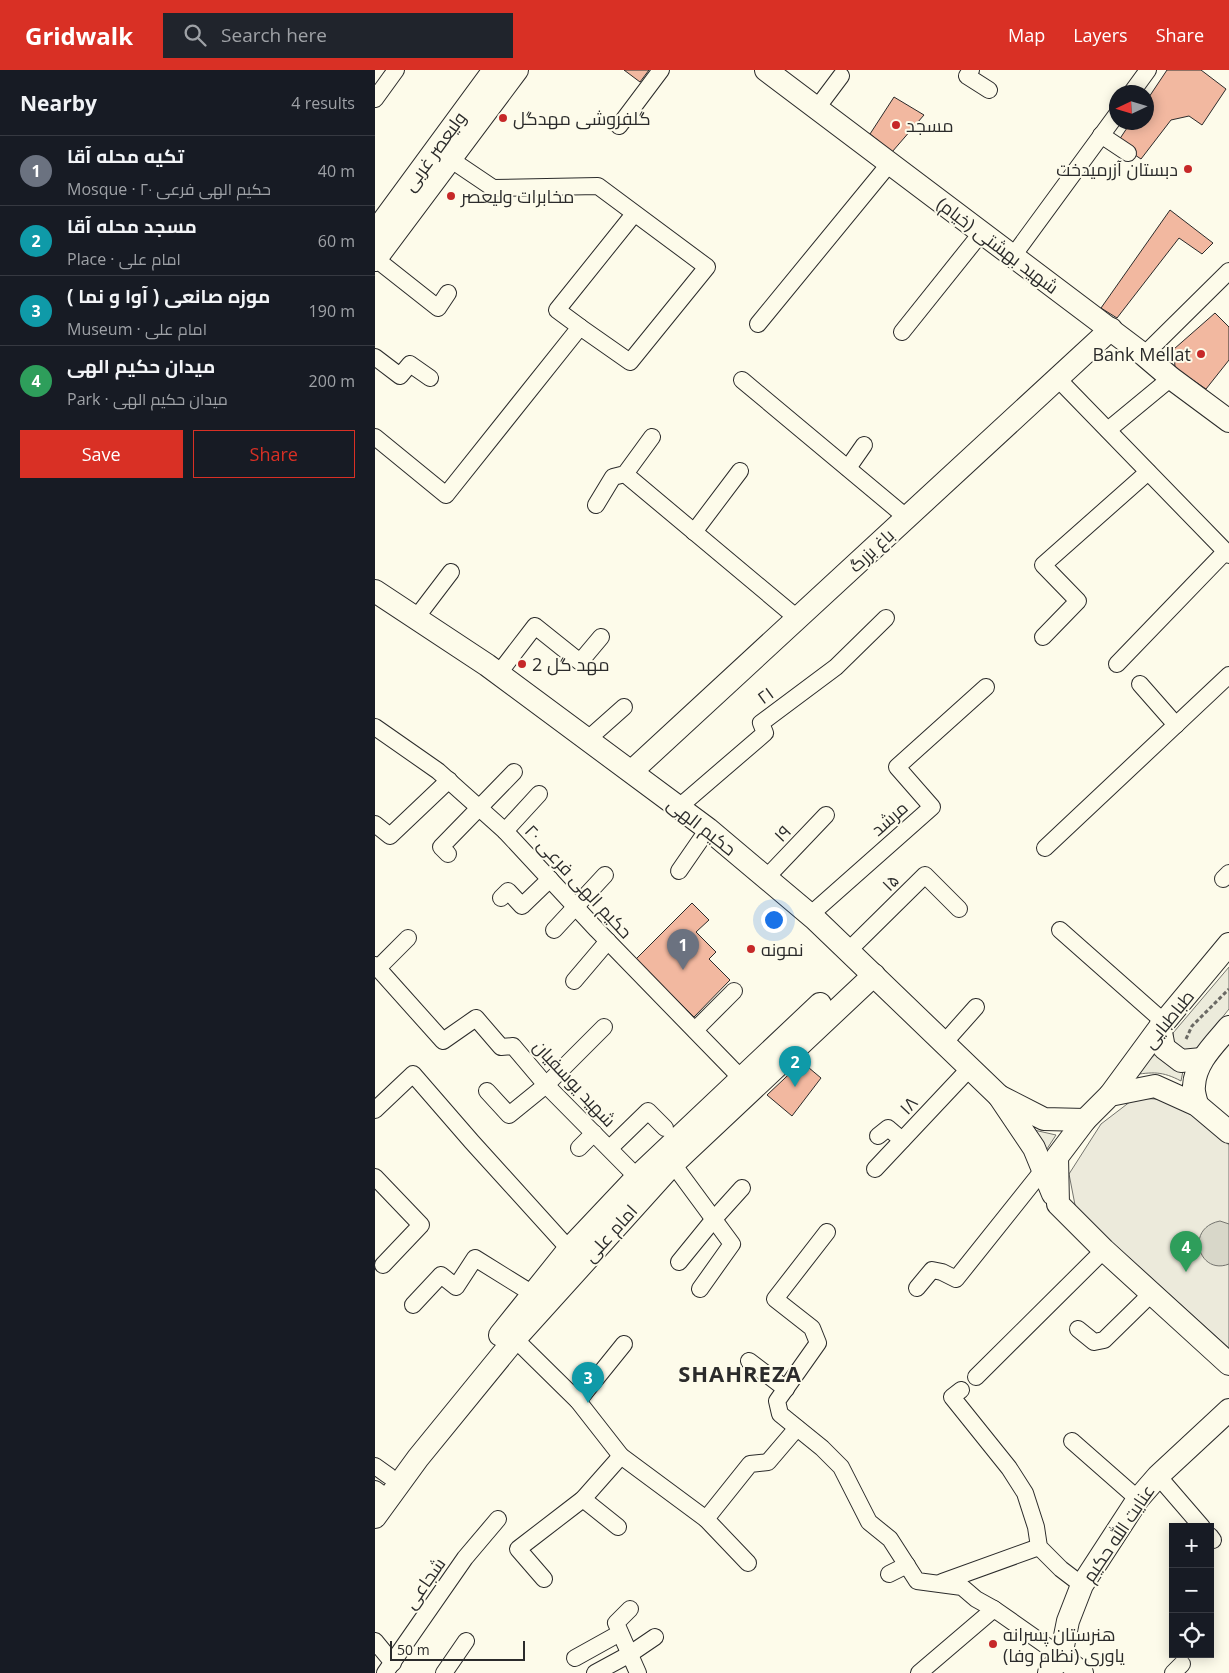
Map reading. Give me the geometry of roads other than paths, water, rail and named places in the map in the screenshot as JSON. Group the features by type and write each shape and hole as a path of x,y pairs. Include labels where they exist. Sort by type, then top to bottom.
{"main road":[{"name":"ولیعصر غربی","path":"375,232 494,70"},
{"path":"375,259 517,70"},
{"name":"شهید بهشتی (خیام)","path":"766,70 1145,355 1171,378 1229,421"},
{"name":"باغ بزرگ","path":"632,771 1111,330"},
{"name":"حکیم الهی","path":"375,591 499,673 708,829 810,915 999,1096"},
{"name":"طباطبایی","path":"1058,1204 1057,1157 1085,1120 1110,1095 1162,1025 1229,944"},
{"path":"379,1484 569,1249 637,1177 861,963"},
{"name":"امام علی","path":"375,1517 418,1458 515,1339 673,1164 861,963"},
{"path":"1162,1025 1164,1048 1181,1061 1203,1059"},
{"path":"1197,1106 1194,1087 1197,1072 1203,1059 1229,1027"},
{"path":"1110,1095 1155,1086 1197,1106 1229,1132"},
{"path":"999,1096 1044,1119 1085,1120"},
{"path":"999,1096 1034,1148 1058,1204 1104,1250 1229,1364"},
{"name":"عنایت الله حکیم","path":"1055,1664 1068,1621 1082,1585 1138,1499 1158,1476 1229,1410"},
{"path":"1055,1664 1082,1673"}],"street":[{"path":"377,91 396,70"},
{"path":"619,126 661,70"},
{"path":"971,70 967,76 989,90"},
{"path":"1137,85 1149,70"},
{"path":"817,108 841,76"},
{"path":"1013,256 1109,124"},
{"path":"1101,135 1128,153"},
{"path":"450,159 493,188 598,186 707,267 630,362 557,310 634,214"},
{"path":"758,324 890,163"},
{"path":"902,332 982,232"},
{"path":"375,259 438,308 448,293"},
{"path":"1145,355 1229,271"},
{"path":"375,437 446,495 580,327"},
{"path":"375,357 400,376 409,364 429,378"},
{"path":"1057,378 1227,553 1117,664"},
{"path":"1108,430 1171,378"},
{"path":"742,380 906,517"},
{"path":"596,505 613,478 625,474 651,437"},
{"path":"848,468 864,445"},
{"path":"694,532 740,471"},
{"path":"1043,637 1078,601 1043,565 1149,472"},
{"path":"625,474 797,618"},
{"path":"416,618 451,572"},
{"name":"۲۱","path":"679,807 765,733 761,723 836,667 886,618"},
{"path":"499,673 535,626 579,662 601,637"},
{"path":"1045,848 1229,675"},
{"path":"1140,684 1176,725"},
{"name":"مرشد","path":"810,915 932,807 897,766 986,687"},
{"path":"588,739 624,707"},
{"name":"حکیم الهی فرعی ۲۰","path":"375,728 438,771 505,831 607,941 741,1078"},
{"path":"448,854 441,847 514,772"},
{"path":"375,824 391,836 449,780"},
{"path":"505,831 539,794"},
{"name":"۱۹","path":"766,878 826,815"},
{"path":"679,871 708,829"},
{"path":"554,930 605,875"},
{"name":"۱۵","path":"861,963 925,875 959,909"},
{"path":"501,898 508,891 522,906 549,879"},
{"path":"1060,930 1162,1025"},
{"path":"376,966 409,938"},
{"path":"574,981 607,941"},
{"name":"شهید یوسفیان","path":"376,966 443,1041 475,1018 501,1047 513,1046 546,1085 637,1177"},
{"path":"695,1030 734,991"},
{"path":"944,1043 976,1007"},
{"path":"487,1091 509,1114 546,1085 604,1027"},
{"name":"۱۸","path":"875,1169 970,1068"},
{"path":"375,1110 413,1074 471,1142 569,1249"},
{"path":"610,1148 648,1110 665,1128"},
{"path":"878,1136 888,1128 902,1140"},
{"path":"579,1148 595,1133"},
{"path":"673,1164 732,1244 700,1289"},
{"path":"917,1288 932,1270 942,1272 956,1279 1043,1170"},
{"path":"375,1177 421,1225 383,1265"},
{"path":"679,1262 742,1188"},
{"path":"827,1232 775,1299 812,1328 818,1342 777,1401 780,1414 822,1448 841,1468 869,1522 890,1538 917,1581 962,1587 976,1599 994,1609 1055,1664"},
{"path":"976,1377 1104,1250"},
{"path":"413,1305 441,1275 456,1287 475,1258 533,1294"},
{"path":"1078,1329 1095,1342 1104,1340 1152,1294"},
{"path":"515,1339 578,1401 621,1456 706,1519 748,1563"},
{"path":"578,1401 624,1344"},
{"path":"749,1362 786,1390"},
{"path":"961,1390 952,1397 1009,1468 1025,1493 1036,1526 1039,1547 1061,1569 1082,1585"},
{"path":"706,1519 750,1464 767,1462 797,1428"},
{"path":"1072,1440 1138,1499"},
{"path":"544,1579 518,1549 583,1499 621,1456"},
{"path":"1158,1476 1199,1523"},
{"path":"583,1499 618,1527"},
{"name":"شجاعی","path":"389,1668 465,1558 499,1519"},
{"path":"939,1583 1039,1547"},
{"path":"889,1574 907,1565"},
{"path":"630,1609 616,1623 638,1673"},
{"path":"919,1673 994,1609"},
{"path":"575,1658 620,1633"},
{"path":"595,1673 630,1654 655,1637"},
{"path":"375,1641 389,1668"},
{"path":"445,1673 466,1641"}],"place":[{"name":"گلفروشی مهدگل","path":"503,118"},
{"name":"مسجد","path":"896,125"},
{"name":"دبستان آزرمیدخت","path":"1188,169"},
{"name":"مخابرات ولیعصر","path":"451,196"},
{"name":"Bank Mellat","path":"1201,354"},
{"name":"مهد گل 2","path":"522,664"},
{"name":"نمونه","path":"751,949"},
{"name":"تکیه محله آقا","path":"683,970"},
{"name":"مسجد محله آقا","path":"795,1087"},
{"name":"میدان حکیم الهی","path":"1186,1272"},
{"name":"موزه صانعی ( آوا و نما )","path":"588,1403"},
{"name":"هنرستان پسرانه یاوری (نظام وفا)","path":"993,1644"}],"district":[{"name":"SHAHREZA","path":"740,1373"}]}
